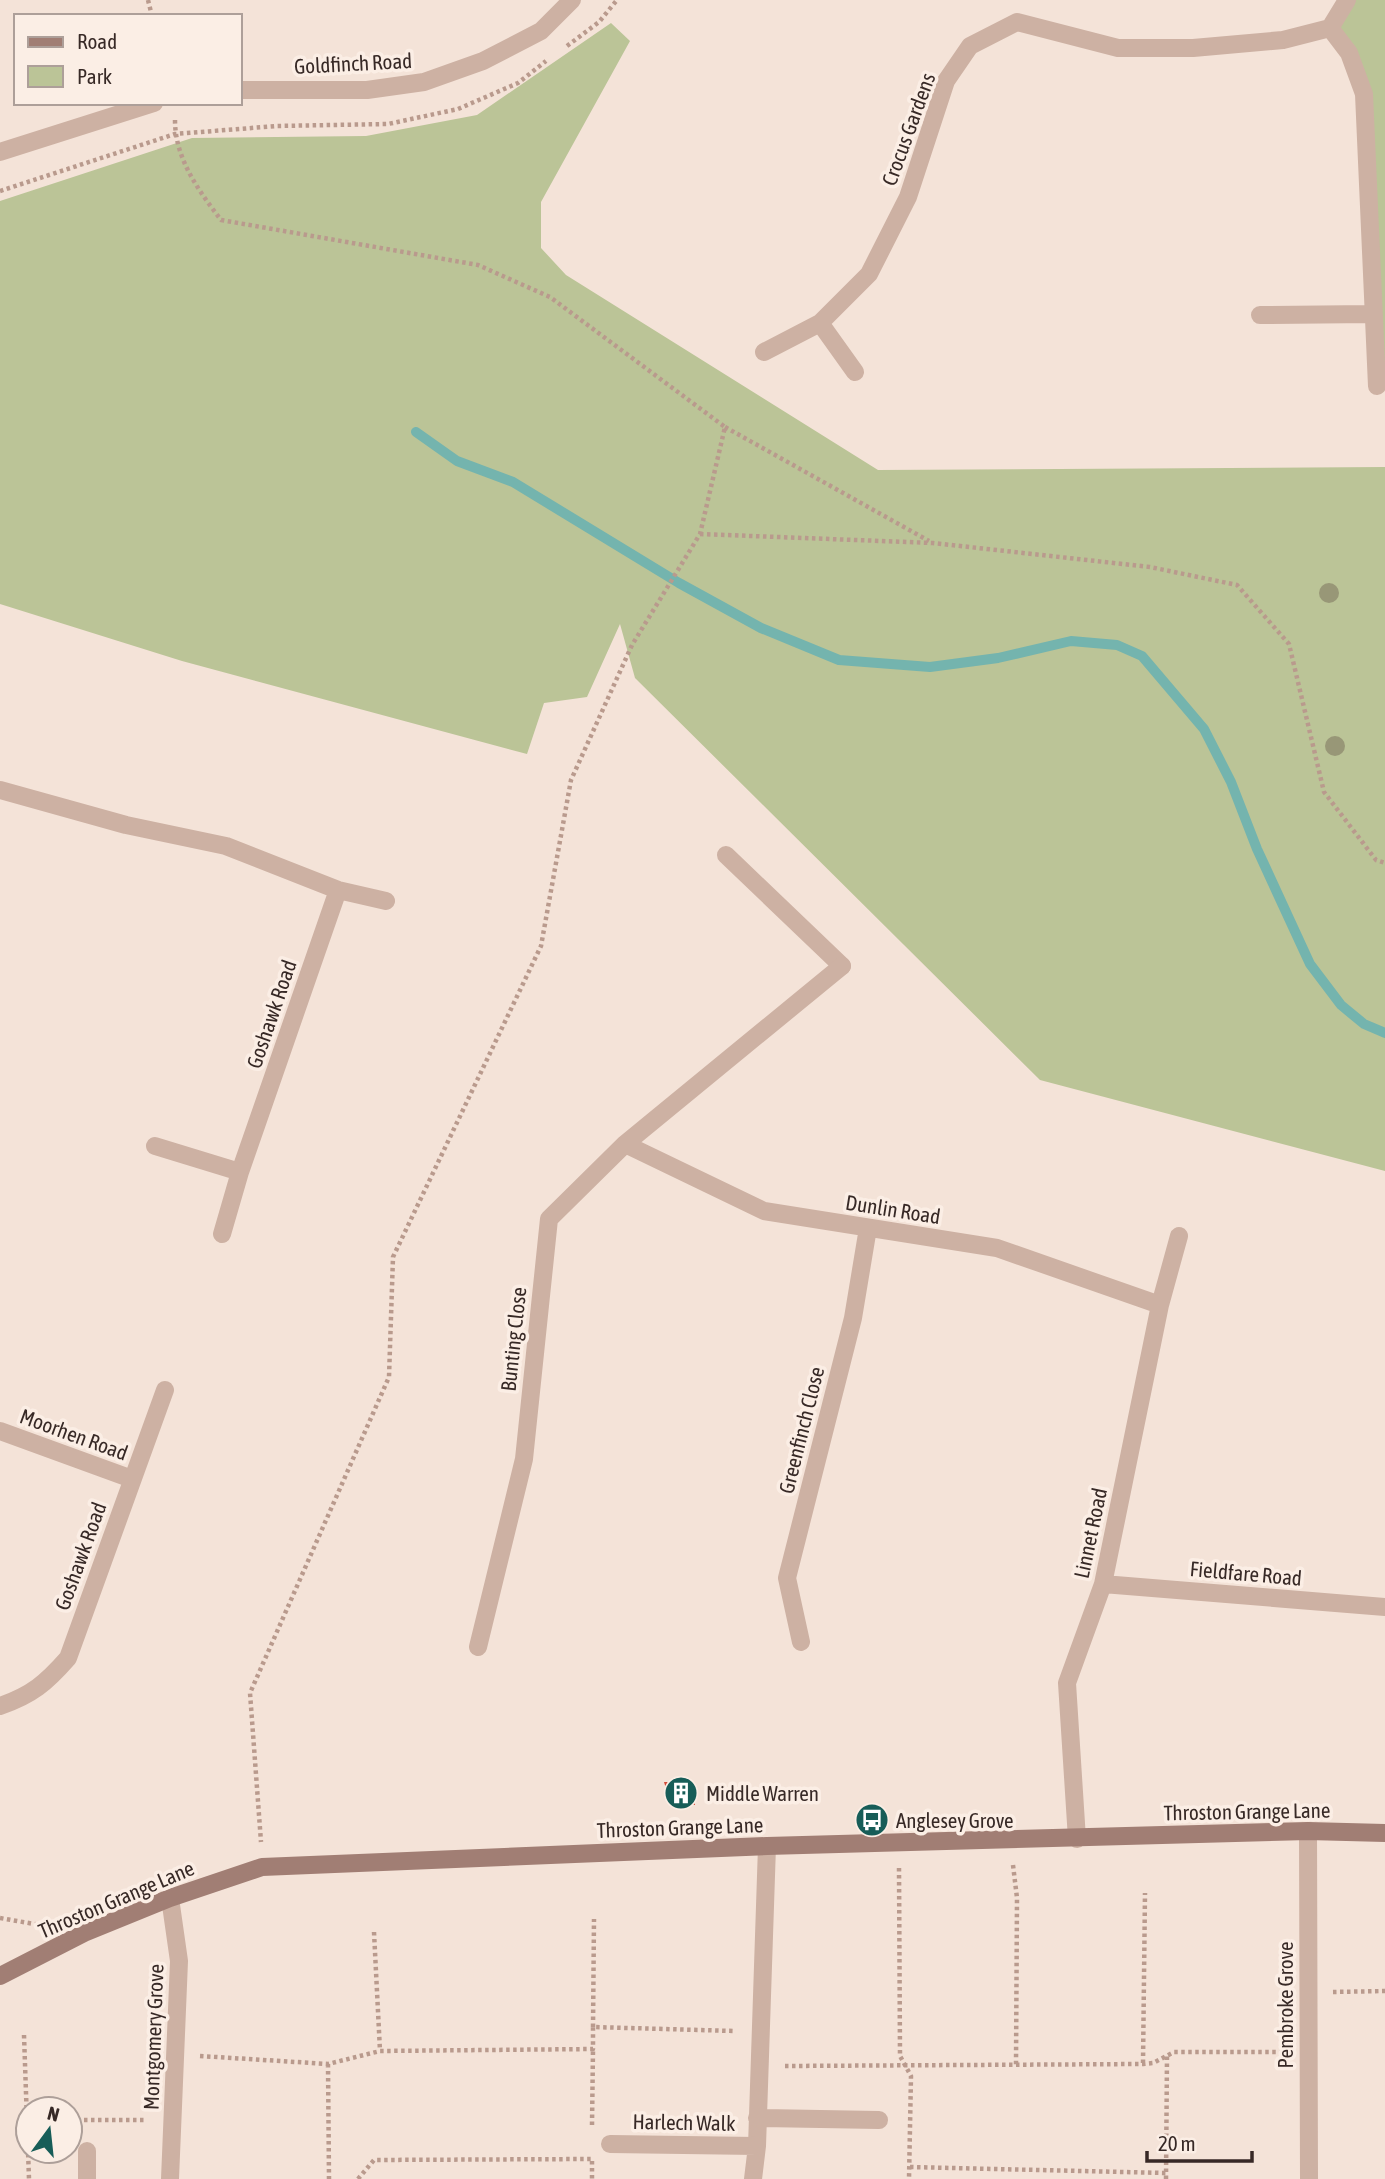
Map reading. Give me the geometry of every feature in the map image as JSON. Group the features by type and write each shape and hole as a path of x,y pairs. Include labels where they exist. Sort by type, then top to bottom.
{"street":[{"name":"Goldfinch Road","path":"242,90 367,90 424,82 484,61 541,31 572,0"},
{"path":"1347,0 1330,28 1349,53 1364,94 1377,386"},
{"name":"Crocus Gardens","path":"764,352 820,323 869,274 908,197 946,81 970,46 1017,22 1118,48 1193,48 1270,41 1330,28"},
{"path":"0,152 148,105"},
{"path":"1260,314 1372,314"},
{"path":"820,323 855,372"},
{"path":"0,790 126,825 226,846 338,890 386,901"},
{"name":"Bunting Close","path":"478,1647 524,1459 549,1219 625,1144 842,966 726,855"},
{"name":"Goshawk Road","path":"222,1234 240,1172 338,890"},
{"name":"Dunlin Road","path":"625,1144 764,1211 997,1248 1160,1305"},
{"path":"155,1146 240,1172"},
{"name":"Greenfinch Close","path":"801,1642 787,1578 853,1318 868,1228"},
{"name":"Linnet Road","path":"1077,1839 1068,1683 1103,1584 1160,1305 1179,1236"},
{"name":"Goshawk Road","path":"0,1706 24,1698 41,1686 68,1658 165,1390"},
{"name":"Moorhen Road","path":"0,1431 132,1479"},
{"name":"Fieldfare Road","path":"1103,1584 1385,1607"},
{"name":"Throston Grange Lane","path":"0,1976 84,1933 170,1898 262,1867 767,1846 1308,1831 1385,1833"},
{"name":"Pembroke Grove","path":"1308,1831 1309,2179"},
{"path":"753,2179 757,2146 767,1846"},
{"name":"Montgomery Grove","path":"170,1898 178,1961 170,2179"},
{"path":"757,2118 879,2120"},
{"name":"Harlech Walk","path":"601,2145 757,2146"},
{"path":"87,2179 88,2151"}],"path":[{"path":"175,112 175,134 191,181 222,220 478,265 550,297 725,427 933,542"},
{"path":"262,1867 250,1693 389,1377 393,1257 541,946 570,780 632,645 700,534 725,427"},
{"path":"700,534 933,542 1150,567 1237,585 1289,643 1324,792 1376,860 1385,863"},
{"path":"1010,1840 1017,1898 1016,2065"},
{"path":"897,1843 900,1905 900,2056 911,2076 909,2179"},
{"path":"1143,2064 1144,1893"},
{"path":"592,2132 594,1919"},
{"path":"374,1932 380,2051"},
{"path":"1308,1993 1385,1991"},
{"path":"593,2027 760,2031"},
{"path":"24,2035 26,2095"},
{"path":"175,2055 328,2064 380,2051 593,2049"},
{"path":"759,2066 1143,2064 1153,2063 1174,2052 1308,2052"},
{"path":"909,2167 1166,2176 1167,2056"},
{"path":"328,2064 329,2179"},
{"path":"84,2120 172,2120"},
{"path":"592,2179 592,2159 601,2145"},
{"path":"358,2179 374,2160 592,2159"}],"green space":[{"path":"1353,0 1385,0 1385,379 1371,94 1336,27"},
{"path":"611,23 630,41 541,202 541,248 566,275 878,470 1385,467 1385,1171 1040,1080 635,678 620,624 587,697 544,703 527,754 182,661 0,604 0,201 192,138 366,136 477,115"}],"building":[{"name":"Middle Warren","path":"664,1782 692,1782 695,1805 671,1804"}],"waterway":[{"path":"416,432 457,461 513,482 679,583 761,628 839,660 930,667 998,658 1071,641 1117,645 1142,656 1204,729 1231,782 1257,849 1310,964 1341,1005 1364,1024 1385,1033"}],"place":[{"name":"Middle Warren","path":"681,1793"},
{"name":"Anglesey Grove","path":"872,1820"}]}
